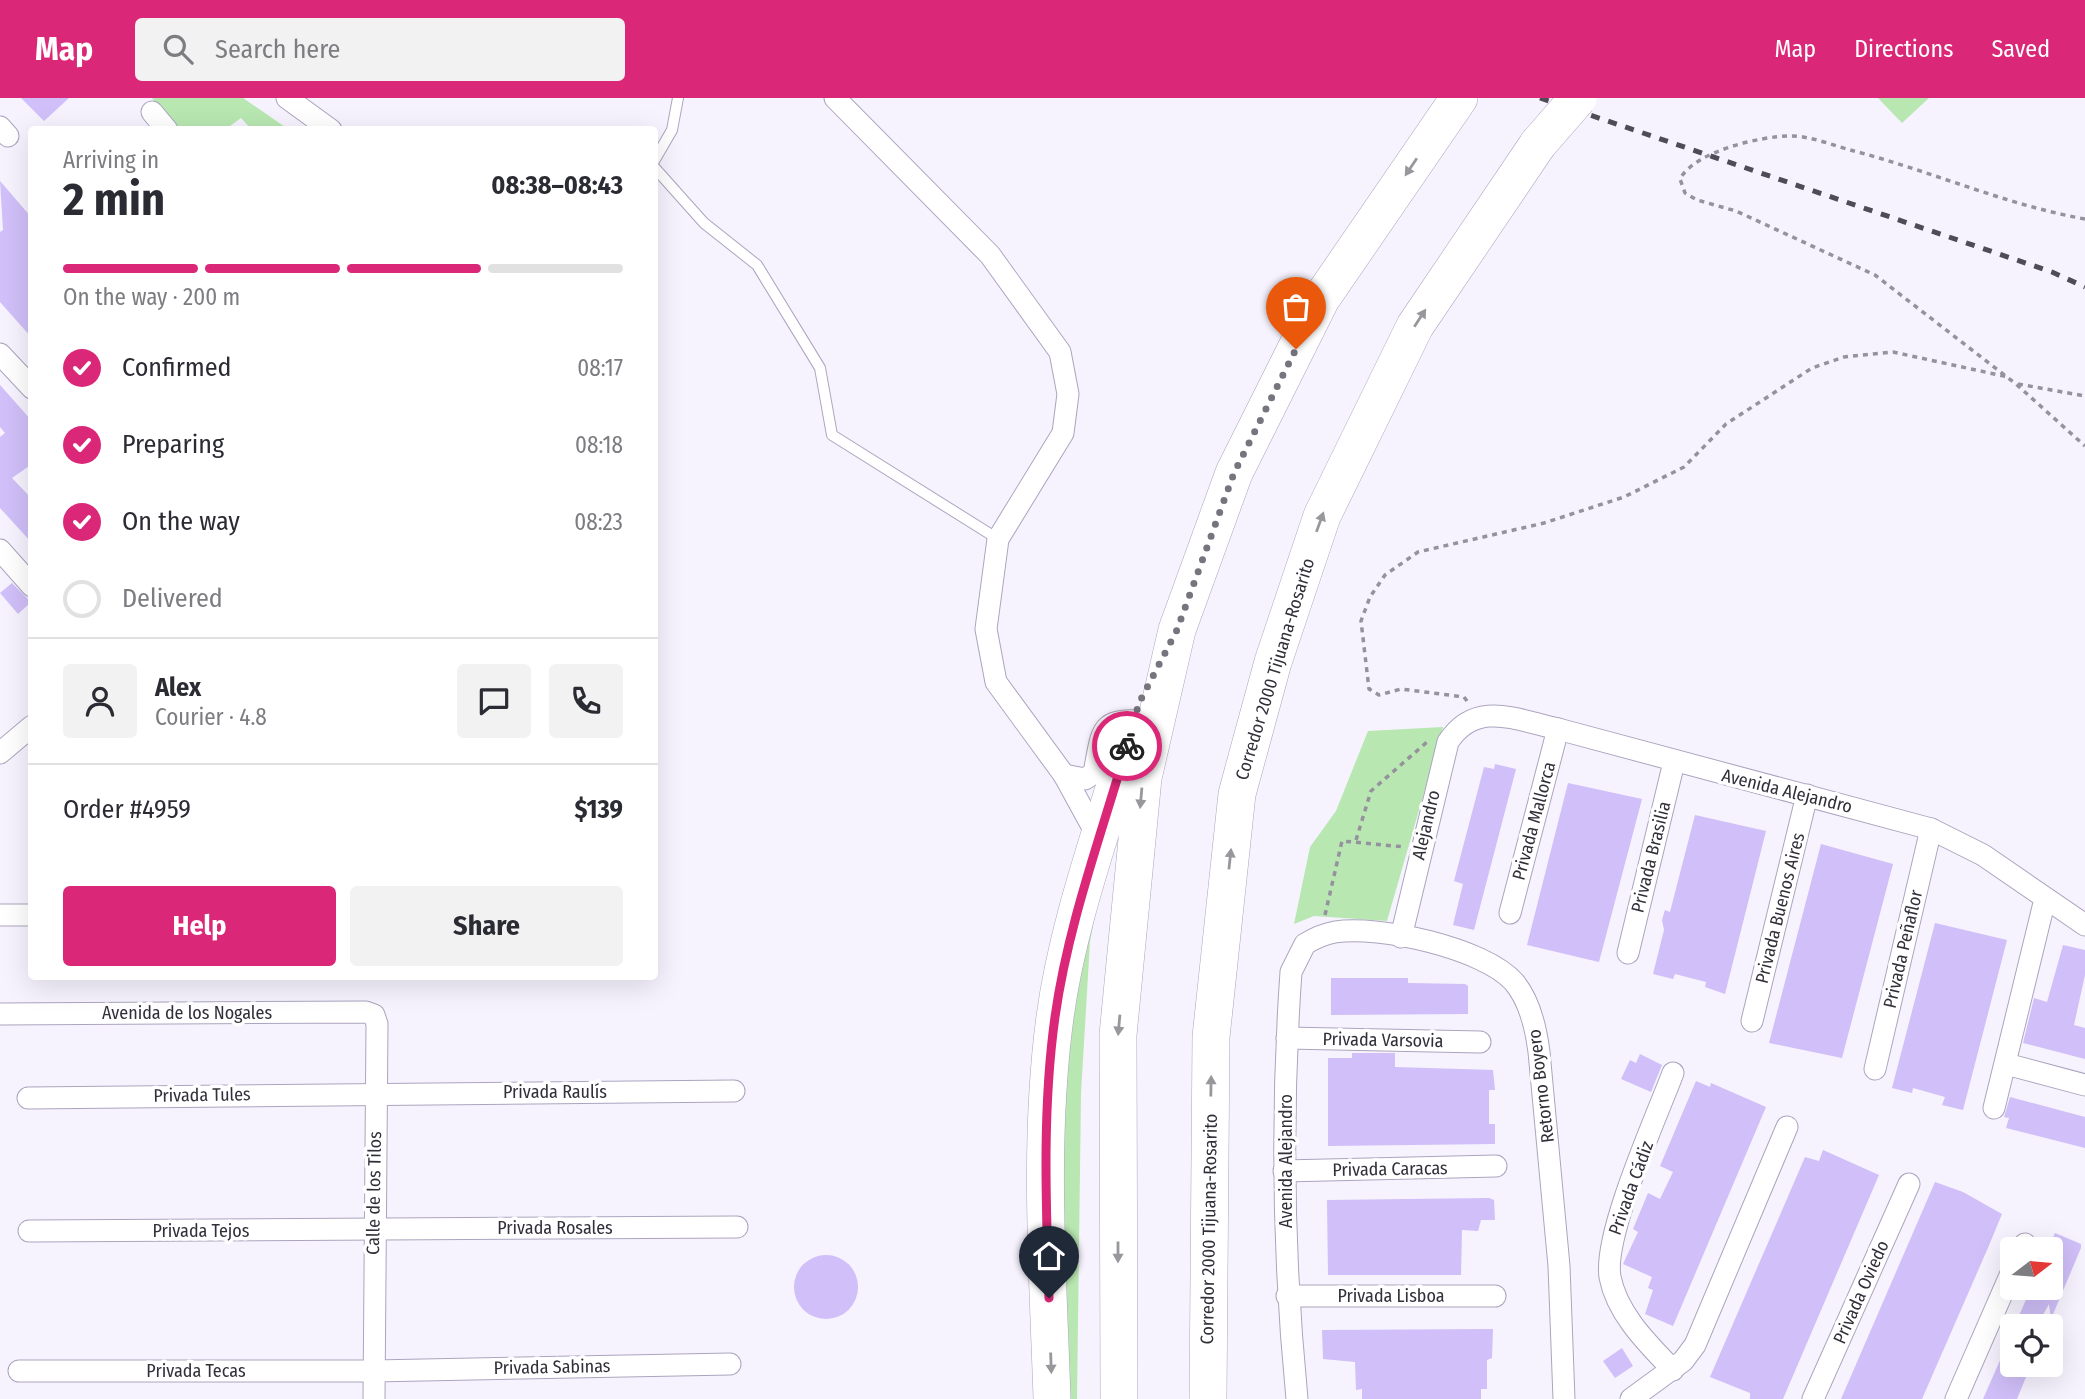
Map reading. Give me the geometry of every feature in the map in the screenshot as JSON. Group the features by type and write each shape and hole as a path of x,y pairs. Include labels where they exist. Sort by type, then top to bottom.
{"highway":[{"name":"Corredor 2000 Tijuana-Rosarito","path":"1208,1399 1211,1037 1237,794 1273,662 1322,516 1415,326 1538,144 1578,98"},
{"path":"1119,1399 1118,1035 1143,778 1145,722 1139,703 1177,630 1234,473 1321,299 1454,104"},
{"path":"1052,1399 1045,1172 1055,1019 1070,939 1100,841 1145,722"}],"street":[{"path":"287,98 326,126"},
{"path":"835,98 990,255 1060,352 1068,394 1063,433 998,539 986,629 996,681 1064,775 1100,841"},
{"path":"152,112 164,126"},
{"path":"0,354 28,384"},
{"path":"0,550 28,582"},
{"name":"Avenida Alejandro","path":"1467,722 1502,717 1558,729 1931,829 1983,855 2085,925"},
{"path":"1064,775 1090,778 1094,773 1101,737 1109,723 1118,720 1145,722"},
{"name":"Alejandro","path":"1401,937 1441,761 1467,722"},
{"path":"0,753 28,729"},
{"name":"Privada Mallorca","path":"1510,912 1558,729"},
{"name":"Privada Brasilia","path":"1628,953 1674,762"},
{"name":"Privada Buenos Aires","path":"1752,1021 1807,795"},
{"name":"Privada Peñaflor","path":"1875,1069 1931,829"},
{"path":"1994,1108 2045,899"},
{"path":"0,915 28,915"},
{"name":"Retorno Boyero","path":"1320,935 1360,931 1454,949 1498,969 1514,982 1536,1025 1559,1266 1564,1399"},
{"name":"Avenida Alejandro","path":"1297,1399 1287,1296 1284,1171 1287,1038 1291,972 1305,944 1320,935"},
{"name":"Avenida de los Nogales","path":"0,1014 366,1012 374,1015"},
{"name":"Calle de los Tilos","path":"374,1015 377,1024 373,1230 374,1399"},
{"name":"Privada Varsovia","path":"1287,1038 1480,1042"},
{"path":"2006,1064 2085,1085"},
{"name":"Privada Cádiz","path":"1673,1073 1613,1237 1610,1276 1616,1296 1638,1332 1673,1370"},
{"name":"Privada Raulís","path":"376,1092 734,1091"},
{"name":"Privada Tules","path":"28,1098 376,1092"},
{"path":"1631,1399 1673,1370 1695,1345 1787,1127"},
{"name":"Privada Caracas","path":"1284,1171 1496,1166"},
{"name":"Privada Oviedo","path":"1813,1399 1909,1184"},
{"name":"Privada Rosales","path":"373,1230 737,1227"},
{"name":"Privada Tejos","path":"29,1231 373,1230"},
{"name":"Privada Lisboa","path":"1287,1296 1495,1296"},
{"path":"1956,1399 2000,1298"},
{"name":"Privada Sabinas","path":"374,1371 730,1364"},
{"name":"Privada Tecas","path":"19,1371 374,1371"}],"lane":[{"path":"658,154 672,130 678,98"},
{"path":"658,171 704,223 757,265 820,368 832,435 998,539"}],"path":[{"path":"2085,219 2032,206 1904,164 1793,136 1763,139 1710,154 1684,172 1681,180 1685,193 1697,200 1736,211 1875,275 2008,377 2085,446"},
{"path":"1356,841 1371,791 1425,743 1467,722 1464,697 1401,689 1379,695 1369,689 1361,621 1370,597 1385,575 1418,552 1544,523 1624,497 1684,467 1727,424 1812,368 1844,357 1893,352 2008,377"},
{"path":"2016,384 2085,396"},
{"path":"1320,935 1342,841 1421,849"}],"green space":[{"path":"152,98 243,98 284,126 248,126 241,118 230,126 177,126"},
{"path":"1878,98 1929,98 1902,123"},
{"path":"1443,727 1387,921 1314,916 1294,924 1310,847 1336,811 1368,731"},
{"path":"1099,893 1090,942 1081,1093 1077,1399 1062,1399 1059,1227 1072,961"}],"building":[{"path":"21,98 69,98 44,121"},
{"path":"0,181 28,213 28,334 0,302 0,232 3,230"},
{"path":"0,385 28,416 28,467 12,478 28,495 28,539 0,508 0,437 5,433 0,427"},
{"path":"12,583 28,599 28,605 18,614 0,593"},
{"path":"1495,764 1516,769 1474,930 1453,925 1463,884 1454,881 1484,767 1494,769"},
{"path":"1568,783 1642,799 1599,962 1527,945"},
{"path":"1695,815 1766,831 1725,994 1705,987 1706,982 1675,974 1673,979 1653,974 1664,930 1662,920 1665,910 1670,912"},
{"path":"1821,844 1893,864 1842,1058 1769,1043"},
{"path":"1935,923 2007,940 1963,1110 1942,1105 1945,1097 1913,1088 1912,1093 1892,1088"},
{"path":"2063,945 2085,950 2085,975 2074,1025 2085,1028 2085,1059 2023,1043 2034,998 2047,1002"},
{"path":"1331,978 1408,978 1408,983 1465,984 1468,986 1468,1014 1331,1015"},
{"path":"1352,1053 1395,1053 1395,1067 1493,1070 1495,1090 1489,1090 1489,1124 1495,1124 1495,1144 1328,1146 1328,1058 1352,1058"},
{"path":"1640,1054 1662,1065 1651,1092 1621,1079 1630,1060 1636,1063"},
{"path":"1696,1081 1710,1087 1711,1083 1766,1107 1673,1326 1645,1314 1653,1290 1648,1288 1652,1277 1623,1264 1638,1232 1633,1229 1648,1193 1660,1199 1673,1172 1660,1166"},
{"path":"2010,1097 2085,1117 2085,1148 2006,1128 2009,1118 2004,1117"},
{"path":"1823,1150 1879,1175 1783,1399 1750,1399 1750,1393 1710,1377 1805,1157 1819,1161"},
{"path":"1935,1182 1963,1192 2002,1214 1987,1250 1922,1399 1841,1399"},
{"path":"1327,1200 1494,1200 1495,1220 1481,1220 1478,1231 1462,1230 1461,1275 1328,1275"},
{"path":"2055,1233 2081,1244 2063,1291 2063,1237 2053,1237"},
{"path":"820,1255 832,1255 849,1264 856,1275 856,1299 849,1310 832,1319 820,1319 808,1314 799,1305 794,1293 794,1281 799,1269 808,1260"},
{"path":"2026,1300 2059,1300 2053,1314 2050,1314 2049,1304 2044,1314 2020,1314"},
{"path":"1493,1329 1492,1358 1487,1360 1487,1389 1481,1389 1481,1399 1362,1399 1362,1389 1356,1390 1355,1362 1323,1359 1322,1330"},
{"path":"1622,1348 1633,1366 1615,1378 1603,1361"},
{"path":"2000,1360 2000,1377 2026,1377 2017,1399 1983,1399"}],"railway":[{"path":"1540,98 2052,272 2085,287"}],"way so far":[{"path":"1127,746 1139,703 1177,630 1234,473 1296,349"}],"route":[{"path":"1049,1298 1045,1172 1055,1019 1067,951 1082,891 1100,841 1127,746"}]}
